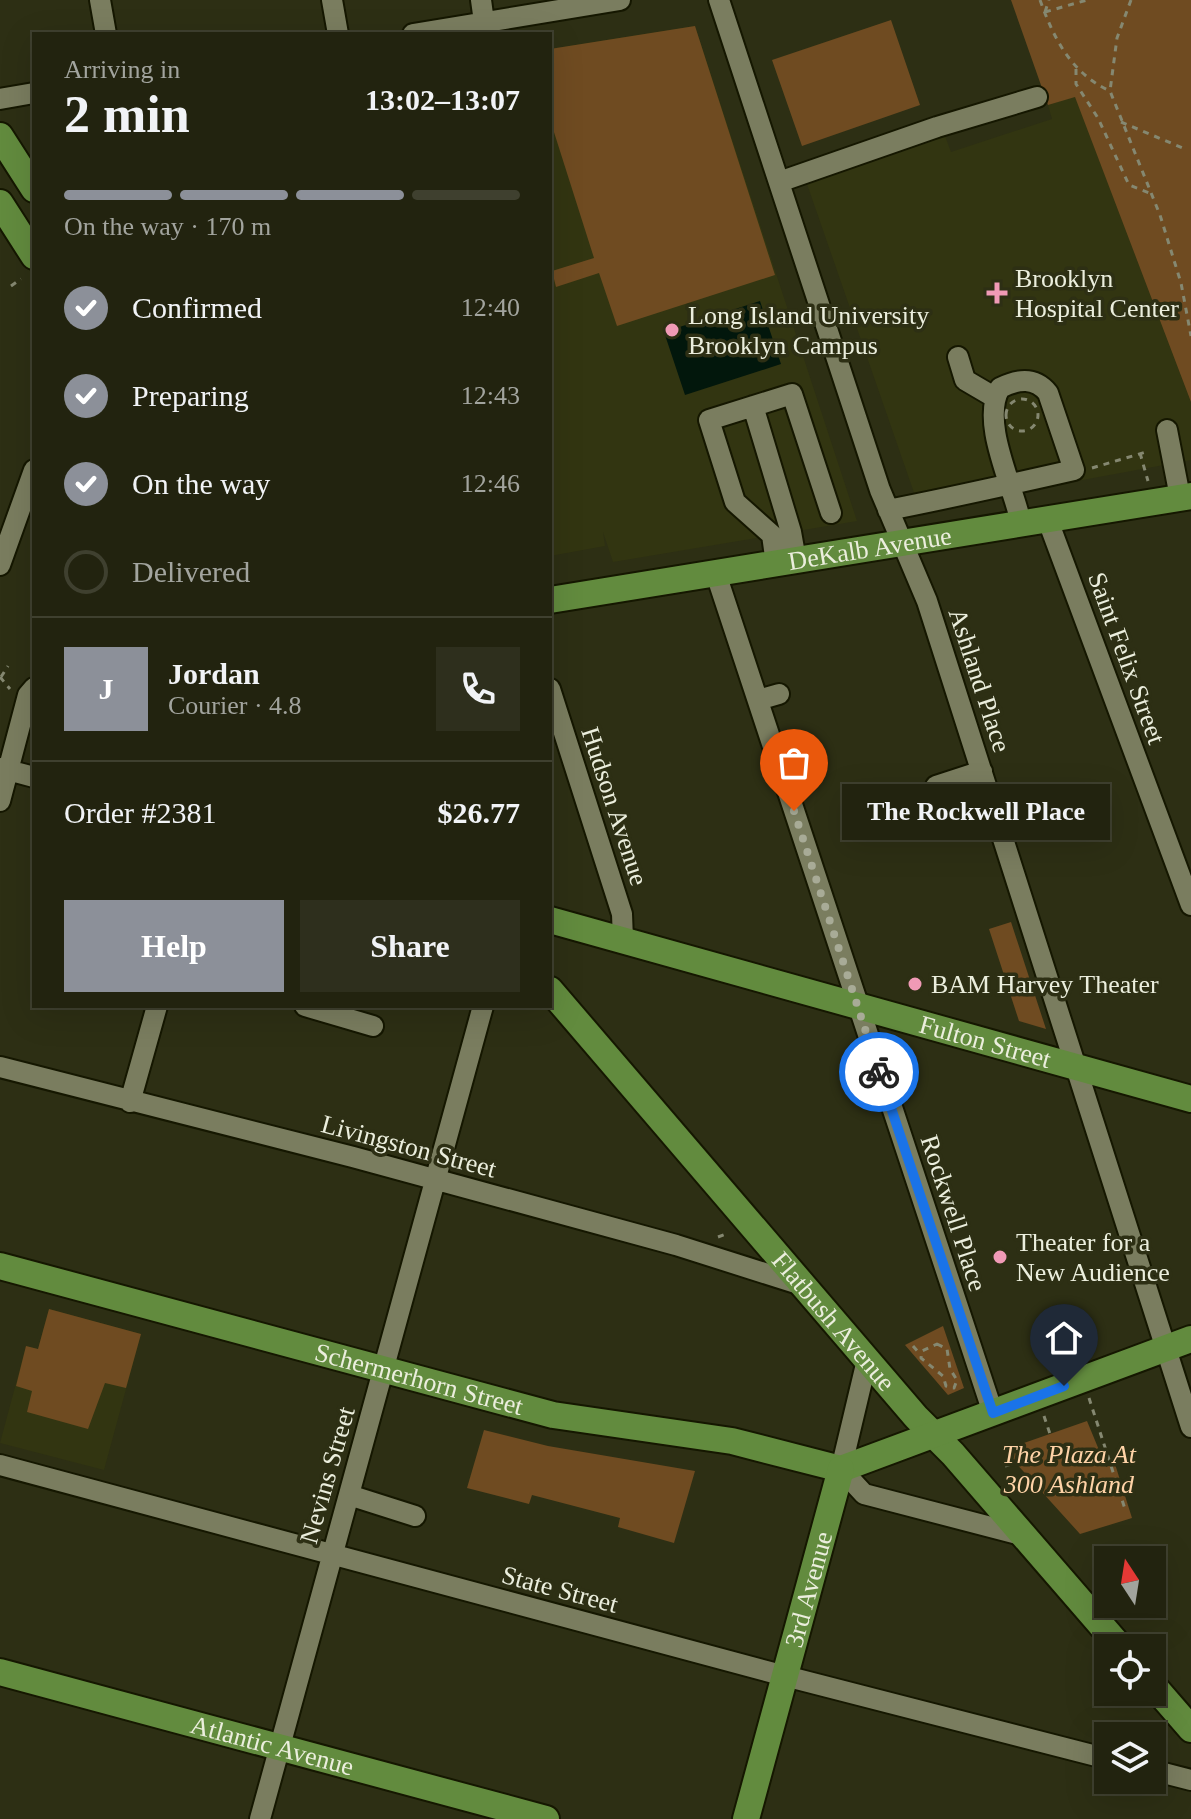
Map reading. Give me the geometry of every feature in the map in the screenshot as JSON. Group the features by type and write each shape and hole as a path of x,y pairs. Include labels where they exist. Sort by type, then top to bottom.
{"main road":[{"path":"0,136 32,186"},
{"path":"0,203 28,267"},
{"name":"DeKalb Avenue","path":"552,600 1185,496"},
{"name":"Fulton Street","path":"552,921 1191,1099"},
{"name":"Flatbush Avenue","path":"552,992 932,1435 1109,1634"},
{"name":"Schermerhorn Street","path":"0,1266 553,1415 732,1441 841,1469"},
{"path":"841,1469 1191,1339"},
{"name":"3rd Avenue","path":"746,1819 841,1469"},
{"name":"Atlantic Avenue","path":"0,1672 546,1819"},
{"path":"1166,1700 1191,1729"}],"street":[{"path":"100,0 106,32"},
{"path":"332,0 338,32"},
{"path":"481,0 484,22"},
{"path":"425,32 620,0"},
{"name":"Ashland Place","path":"719,0 888,510 927,601 1191,1427"},
{"path":"0,99 32,93"},
{"path":"779,182 937,127 1037,97"},
{"path":"958,357 965,380 994,397"},
{"path":"888,510 1011,484 1074,470 1048,393 1040,384 1029,380 1009,383 1000,388 994,397 994,428 1011,484 1021,523"},
{"path":"786,562 772,535 735,502 709,420 792,394 831,513"},
{"path":"753,406 791,532 786,562"},
{"path":"1167,430 1185,496"},
{"path":"0,565 32,475"},
{"name":"Saint Felix Street","path":"1047,518 1191,905"},
{"name":"Rockwell Place","path":"716,574 856,1006 993,1413"},
{"path":"0,801 4,769 32,691"},
{"path":"758,700 779,694"},
{"name":"Hudson Avenue","path":"552,695 622,914 623,940"},
{"path":"4,769 32,776"},
{"path":"936,786 982,771"},
{"path":"954,826 996,814"},
{"path":"130,1102 156,1008"},
{"path":"312,1008 373,1026"},
{"name":"Nevins Street","path":"260,1819 482,1008"},
{"name":"Livingston Street","path":"0,1067 676,1245 802,1285"},
{"name":"3rd Avenue","path":"841,1469 867,1360"},
{"name":"State Street","path":"0,1465 785,1676 1094,1755"},
{"path":"841,1469 864,1494 1025,1536"},
{"path":"349,1495 415,1516"},
{"path":"1166,1774 1191,1780"}],"path":[{"path":"1040,0 1076,69 1076,84 1098,118 1129,185 1152,194"},
{"path":"1045,12 1049,0"},
{"path":"1045,12 1087,0"},
{"path":"1131,0 1117,38 1110,91 1172,250 1191,336"},
{"path":"1076,69 1110,91"},
{"path":"1121,122 1185,149"},
{"path":"11,286 28,267"},
{"path":"1019,400 1036,404 1039,420 1033,427 1015,428 1004,420 1009,405 1019,400"},
{"path":"1086,470 1146,452"},
{"path":"1140,453 1148,482"},
{"path":"1,677 8,666"},
{"path":"715,1232 722,1242"},
{"path":"718,1237 726,1234"},
{"path":"913,1346 921,1358 943,1376 946,1386 954,1388 957,1380 950,1369 947,1349 937,1344 921,1354"},
{"path":"1089,1396 1126,1512"},
{"path":"1042,1413 1050,1434"},
{"path":"1005,1466 1015,1463"}],"shaded area":[{"name":"Long Island University Brooklyn Campus","path":"695,26 857,521 613,562 603,532 605,546 552,556 552,49"},
{"name":"Brooklyn Hospital Center","path":"1075,96 1191,402 1191,460 920,510 807,184 945,136 951,152 1052,119 1048,105"},
{"path":"760,301 781,364 685,395 664,332"},
{"path":"49,1309 141,1334 104,1470 0,1443 26,1346 38,1349"}],"green space":[{"path":"1011,0 1191,0 1191,402 1075,97 1048,105"},
{"path":"891,20 920,105 802,146 772,60"},
{"path":"695,26 775,275 617,326 599,273 556,287 552,271 594,258 552,129 552,49"},
{"path":"1011,922 1046,1029 1019,1021 989,929"},
{"path":"49,1309 141,1334 126,1388 105,1383 88,1429 27,1412 32,1391 16,1386 26,1346 38,1349"},
{"path":"943,1326 964,1388 948,1395 905,1345"},
{"name":"The Plaza At 300 Ashland","path":"1087,1421 1106,1467 1115,1464 1132,1518 1080,1534 1004,1450"},
{"path":"484,1430 548,1446 695,1471 674,1543 618,1527 620,1518 532,1495 529,1504 467,1488"}],"way so far":[{"path":"794,811 879,1072"}],"place":[{"name":"Brooklyn Hospital Center","path":"997,293"},
{"name":"Long Island University Brooklyn Campus","path":"672,330"},
{"name":"The Rockwell Place","path":"794,811"},
{"name":"BAM Harvey Theater","path":"915,984"},
{"name":"Theater for a New Audience","path":"1000,1257"}],"route":[{"path":"879,1072 993,1413 1064,1386"}]}
